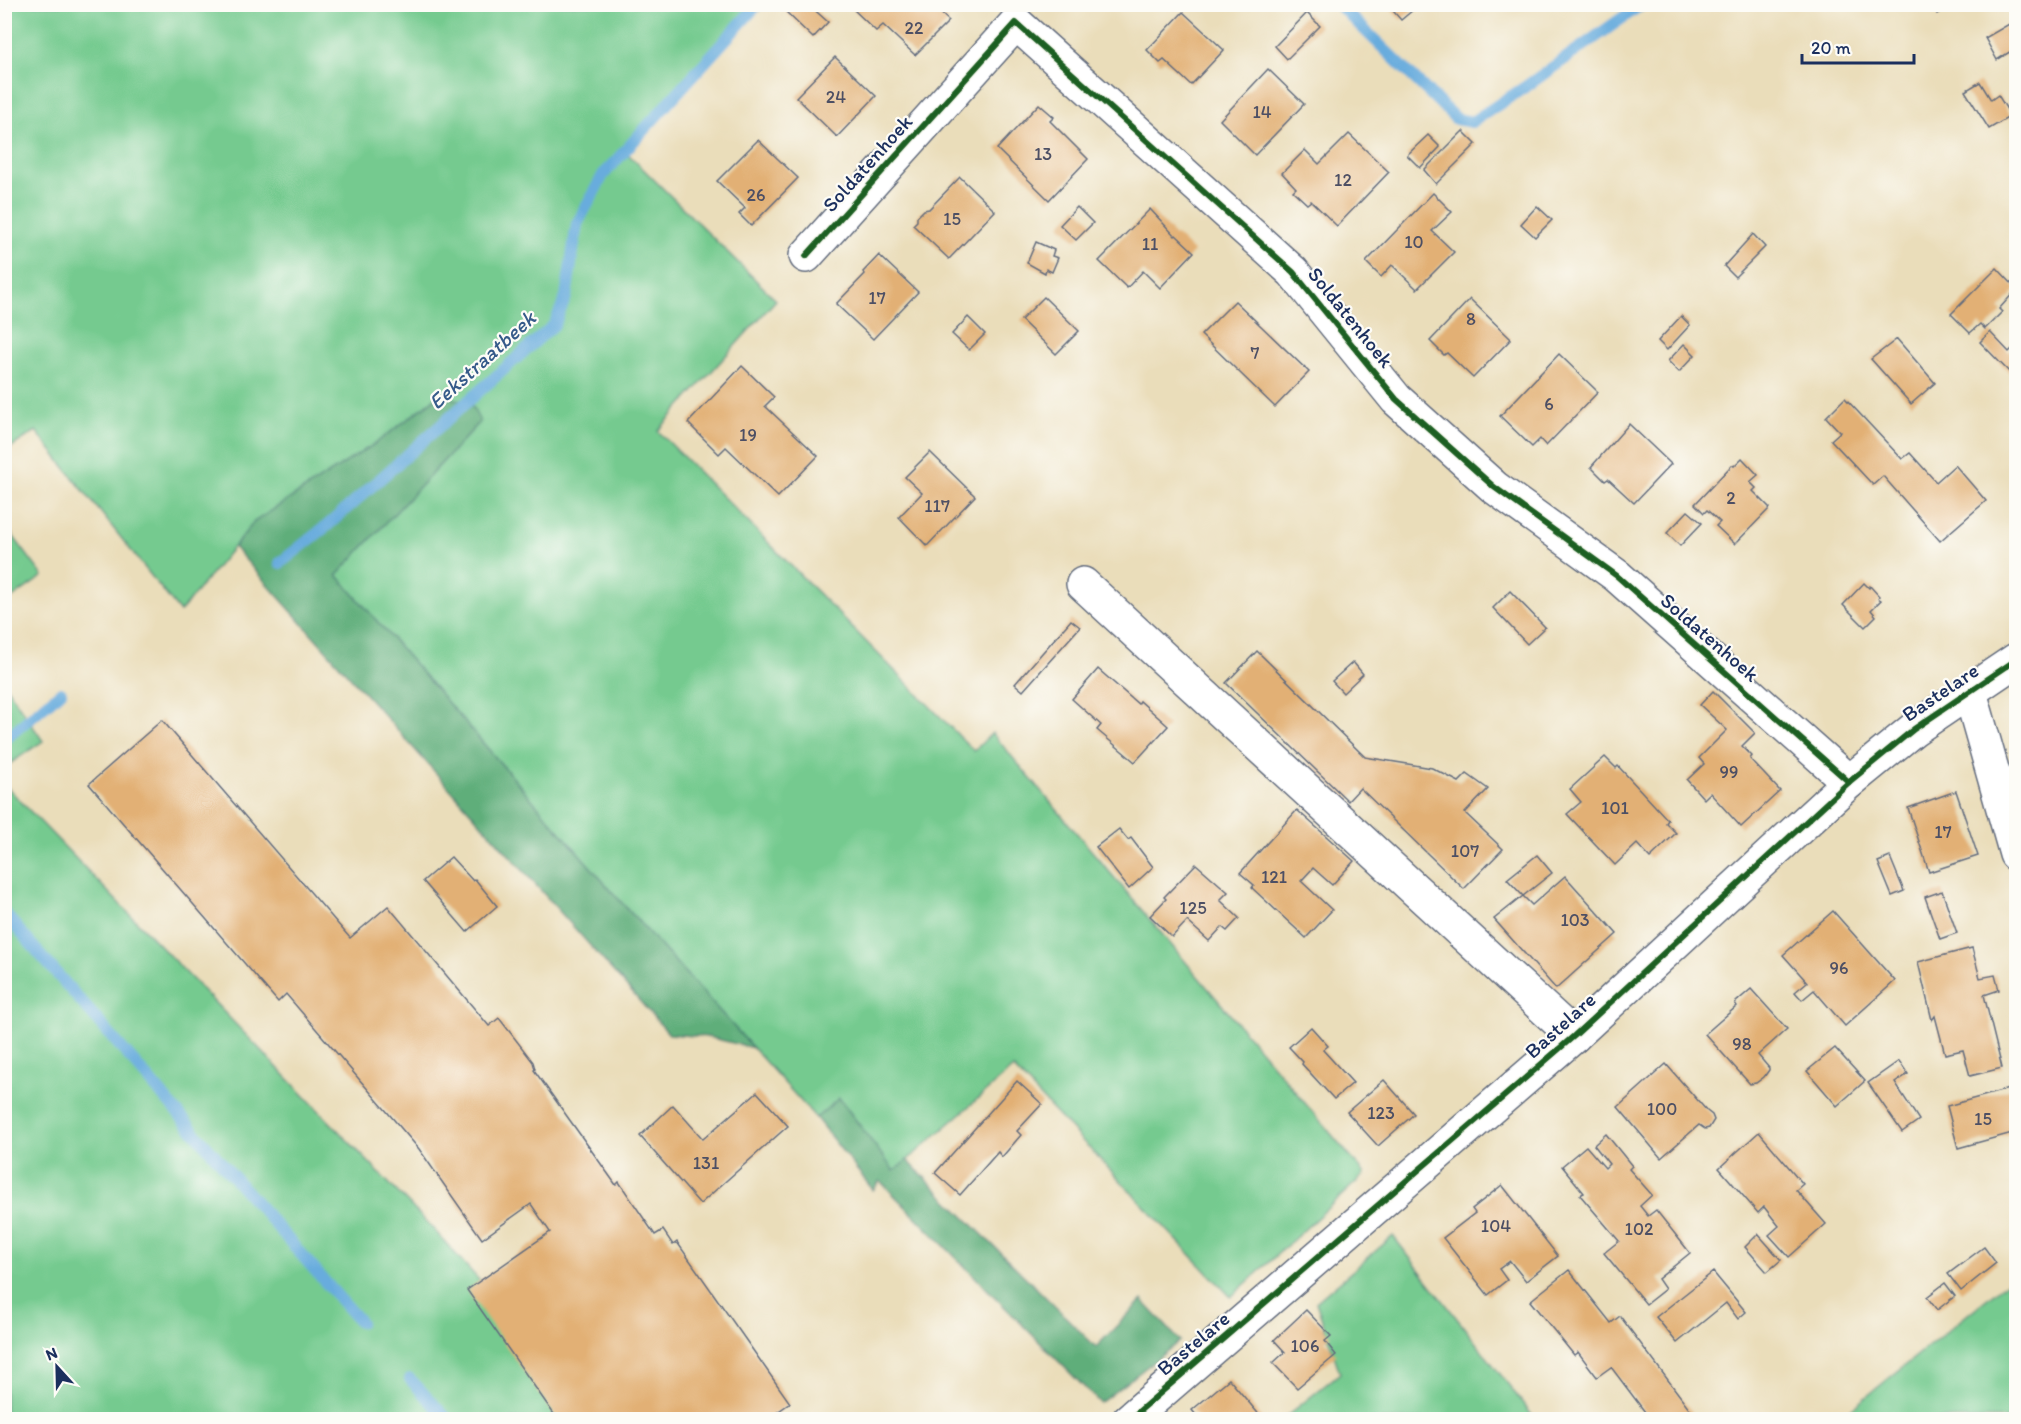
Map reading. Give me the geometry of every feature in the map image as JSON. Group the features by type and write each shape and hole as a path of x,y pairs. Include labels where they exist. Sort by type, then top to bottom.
{"street":[{"name":"Soldatenhoek","path":"806,256 1016,23 1293,272 1396,399 1494,487 1617,576 1849,782"},
{"path":"1083,584 1574,1036"},
{"name":"Bastelare","path":"1129,1419 1574,1036 1849,782 1914,729 2016,660"},
{"path":"1970,692 2016,854"}],"green space":[{"path":"5,5 752,5 623,149 776,300 658,431 974,751 992,733 1365,1174 1231,1297 1013,1068 894,1172 840,1099 816,1118 621,902 337,575 480,422 438,396 376,443 254,522 180,612 36,431 5,451"},
{"path":"439,396 470,402 480,422 337,575 621,902 753,1048 708,1037 669,1034 234,547 254,522 376,443"},
{"path":"4,524 43,576 5,603 4,603"},
{"path":"5,685 43,741 4,767"},
{"path":"4,784 436,1232 603,1419 5,1419"},
{"path":"839,1098 894,1171 907,1160 1096,1347 1142,1300 1180,1341 1100,1403 880,1181 873,1190 816,1118"},
{"path":"1393,1236 1535,1419 1282,1420 1340,1373 1316,1302"},
{"path":"2016,1275 2016,1419 1839,1419"}],"building":[{"path":"858,4 931,4 949,21 915,55 883,25 876,31 853,9"},
{"path":"1387,4 1408,4 1413,10 1401,20"},
{"path":"1931,4 1953,4 1937,14"},
{"path":"787,5 809,5 828,22 813,38 783,9"},
{"path":"1183,12 1224,50 1191,85 1164,60 1160,63 1147,50"},
{"path":"1307,13 1320,26 1287,59 1275,46"},
{"path":"2016,20 2016,48 1997,60 1985,38"},
{"path":"835,57 876,96 837,137 796,97"},
{"path":"1268,69 1304,104 1255,155 1220,120"},
{"path":"1980,82 1991,100 1998,95 2011,116 1989,129 1965,91"},
{"path":"1039,104 1054,117 1050,121 1088,159 1049,200 997,149"},
{"path":"1463,131 1476,144 1436,184 1424,170"},
{"path":"1349,134 1389,172 1337,226 1311,201 1307,204 1293,191 1296,188 1282,173 1305,150 1319,164"},
{"path":"1428,135 1440,147 1420,168 1407,155"},
{"path":"758,140 798,178 751,226 739,214 745,208 717,181"},
{"path":"960,177 995,211 949,259 913,225 917,217 924,210 929,209"},
{"path":"1433,193 1452,212 1432,231 1454,252 1417,289 1392,265 1381,277 1366,262"},
{"path":"1537,206 1552,220 1535,237 1521,224"},
{"path":"1077,207 1093,223 1076,240 1060,225"},
{"path":"1150,209 1175,236 1194,252 1160,288 1143,271 1127,288 1099,261"},
{"path":"1753,234 1765,247 1735,277 1724,266"},
{"path":"1036,242 1054,250 1052,256 1058,258 1052,272 1046,269 1045,273 1027,263"},
{"path":"879,255 918,292 873,339 836,304 865,274 863,272"},
{"path":"1997,268 2016,290 1999,309 2002,312 1985,329 1980,324 1970,333 1951,314"},
{"path":"1044,297 1079,331 1056,354 1021,320"},
{"path":"1470,299 1511,339 1473,378 1447,353 1444,355 1430,341"},
{"path":"1235,301 1309,372 1275,407 1201,335"},
{"path":"1681,316 1690,325 1667,350 1658,341"},
{"path":"968,317 985,334 969,350 952,334"},
{"path":"1990,332 2009,352 2016,345 2016,373 2013,376 1980,342"},
{"path":"1897,339 1935,383 1911,404 1871,359"},
{"path":"1684,344 1695,355 1679,372 1668,361"},
{"path":"1559,354 1598,392 1546,446 1540,439 1532,447 1500,416"},
{"path":"742,366 774,397 765,406 818,456 778,497 726,447 719,454 688,423"},
{"path":"1845,398 1902,459 1910,453 1936,482 1955,465 1986,501 1940,541 1883,476 1873,485 1831,440 1840,432 1826,417"},
{"path":"1629,424 1671,464 1634,503 1591,467"},
{"path":"930,452 975,496 927,546 899,517 922,493 905,477"},
{"path":"1742,458 1758,475 1750,482 1756,488 1753,491 1770,508 1735,544 1716,526 1720,522 1707,510 1704,513 1695,504 1732,465 1734,466"},
{"path":"1688,511 1702,523 1680,546 1667,533"},
{"path":"1864,583 1869,588 1870,586 1881,600 1871,610 1876,616 1865,627 1843,605"},
{"path":"1510,591 1545,627 1527,644 1493,608"},
{"path":"1071,620 1080,627 1023,691 1015,684"},
{"path":"1257,651 1365,757 1432,768 1459,782 1467,774 1488,789 1465,813 1503,849 1464,889 1360,788 1348,801 1226,683"},
{"path":"1353,662 1363,674 1343,693 1332,681"},
{"path":"1098,669 1138,704 1140,701 1168,726 1135,762 1097,730 1101,725 1072,699"},
{"path":"1713,691 1755,733 1742,746 1752,756 1750,759 1780,791 1741,827 1710,793 1704,799 1687,780 1704,764 1699,758 1727,730 1700,705"},
{"path":"162,720 350,938 388,906 489,1026 499,1018 533,1062 534,1070 616,1185 619,1182 655,1235 663,1230 673,1245 677,1242 790,1403 766,1420 558,1420 467,1290 550,1232 531,1204 482,1239 419,1149 286,994 278,1002 89,784"},
{"path":"1605,757 1616,768 1618,766 1668,820 1666,823 1676,833 1650,858 1637,844 1615,865 1567,814 1581,802 1570,789"},
{"path":"1956,791 1978,856 1929,872 1908,808"},
{"path":"1297,810 1354,861 1332,885 1313,868 1301,881 1332,910 1306,938 1252,888 1254,885 1240,873"},
{"path":"1119,829 1128,840 1131,838 1153,867 1129,889 1096,847"},
{"path":"1537,855 1552,873 1523,896 1507,879"},
{"path":"451,857 473,881 475,879 497,906 467,932 423,881"},
{"path":"1890,857 1904,891 1892,896 1878,862"},
{"path":"1196,864 1228,892 1220,900 1239,918 1227,931 1222,927 1209,941 1187,921 1172,937 1150,916 1166,899 1164,897"},
{"path":"1565,876 1617,934 1556,989 1494,919 1523,896 1532,905"},
{"path":"1942,891 1957,933 1940,939 1925,897"},
{"path":"1833,911 1895,981 1845,1026 1814,990 1802,1000 1795,992 1807,982 1783,955"},
{"path":"1972,948 1980,978 1995,975 1999,990 1984,995 2002,1068 1970,1076 1963,1050 1945,1054 1935,1016 1932,1020 1918,962"},
{"path":"1751,989 1787,1029 1758,1055 1769,1070 1756,1083 1750,1084 1705,1034 1737,1006 1735,1003"},
{"path":"1311,1027 1328,1046 1323,1050 1353,1083 1334,1099 1289,1047"},
{"path":"1835,1048 1865,1081 1837,1106 1807,1071"},
{"path":"1899,1061 1908,1074 1895,1083 1919,1120 1902,1132 1868,1083"},
{"path":"1666,1064 1714,1120 1709,1128 1705,1129 1699,1125 1661,1158 1618,1107"},
{"path":"1384,1080 1414,1114 1378,1146 1347,1112"},
{"path":"1017,1081 1042,1104 1017,1131 1021,1135 1002,1157 998,1152 960,1195 935,1173"},
{"path":"2016,1087 2016,1132 1958,1148 1947,1106"},
{"path":"757,1092 788,1126 700,1204 640,1136 673,1105 703,1139"},
{"path":"1759,1132 1803,1184 1796,1190 1826,1224 1789,1257 1769,1235 1779,1226 1764,1207 1758,1213 1719,1168"},
{"path":"1606,1134 1632,1166 1629,1169 1652,1195 1640,1206 1648,1216 1656,1210 1690,1253 1658,1279 1665,1289 1646,1304 1604,1253 1619,1241 1580,1195 1584,1193 1562,1166 1586,1146 1605,1168 1609,1164 1594,1145"},
{"path":"1502,1185 1558,1256 1526,1281 1510,1261 1499,1269 1507,1280 1488,1295 1443,1238 1475,1213 1472,1209"},
{"path":"1758,1234 1781,1260 1767,1272 1745,1247"},
{"path":"1984,1247 1996,1263 1961,1291 1948,1274"},
{"path":"1569,1270 1611,1323 1620,1316 1698,1420 1651,1420 1611,1367 1597,1377 1578,1352 1574,1355 1530,1301"},
{"path":"1713,1272 1746,1312 1738,1319 1726,1303 1677,1343 1656,1317"},
{"path":"1945,1283 1955,1296 1937,1310 1927,1297"},
{"path":"1306,1310 1331,1336 1325,1341 1336,1355 1297,1388 1273,1363 1285,1352 1274,1340"},
{"path":"1229,1379 1262,1418 1260,1420 1200,1420 1192,1410"}],"waterway":[{"name":"Eekstraatbeek","path":"280,563 328,525 554,325 566,297 577,224 603,175 758,4"},
{"name":"Eekstraatbeek","path":"1338,4 1456,119 1472,122 1642,4"},
{"name":"Eekstraatbeek","path":"4,740 61,692"},
{"path":"4,913 360,1322"},
{"path":"410,1379 448,1420"}],"cycle path":[{"path":"806,256 1016,23 1293,272 1396,399 1494,487 1617,576 1849,782"},
{"path":"1129,1420 1574,1036 1849,782 1914,729 2016,660"}]}
